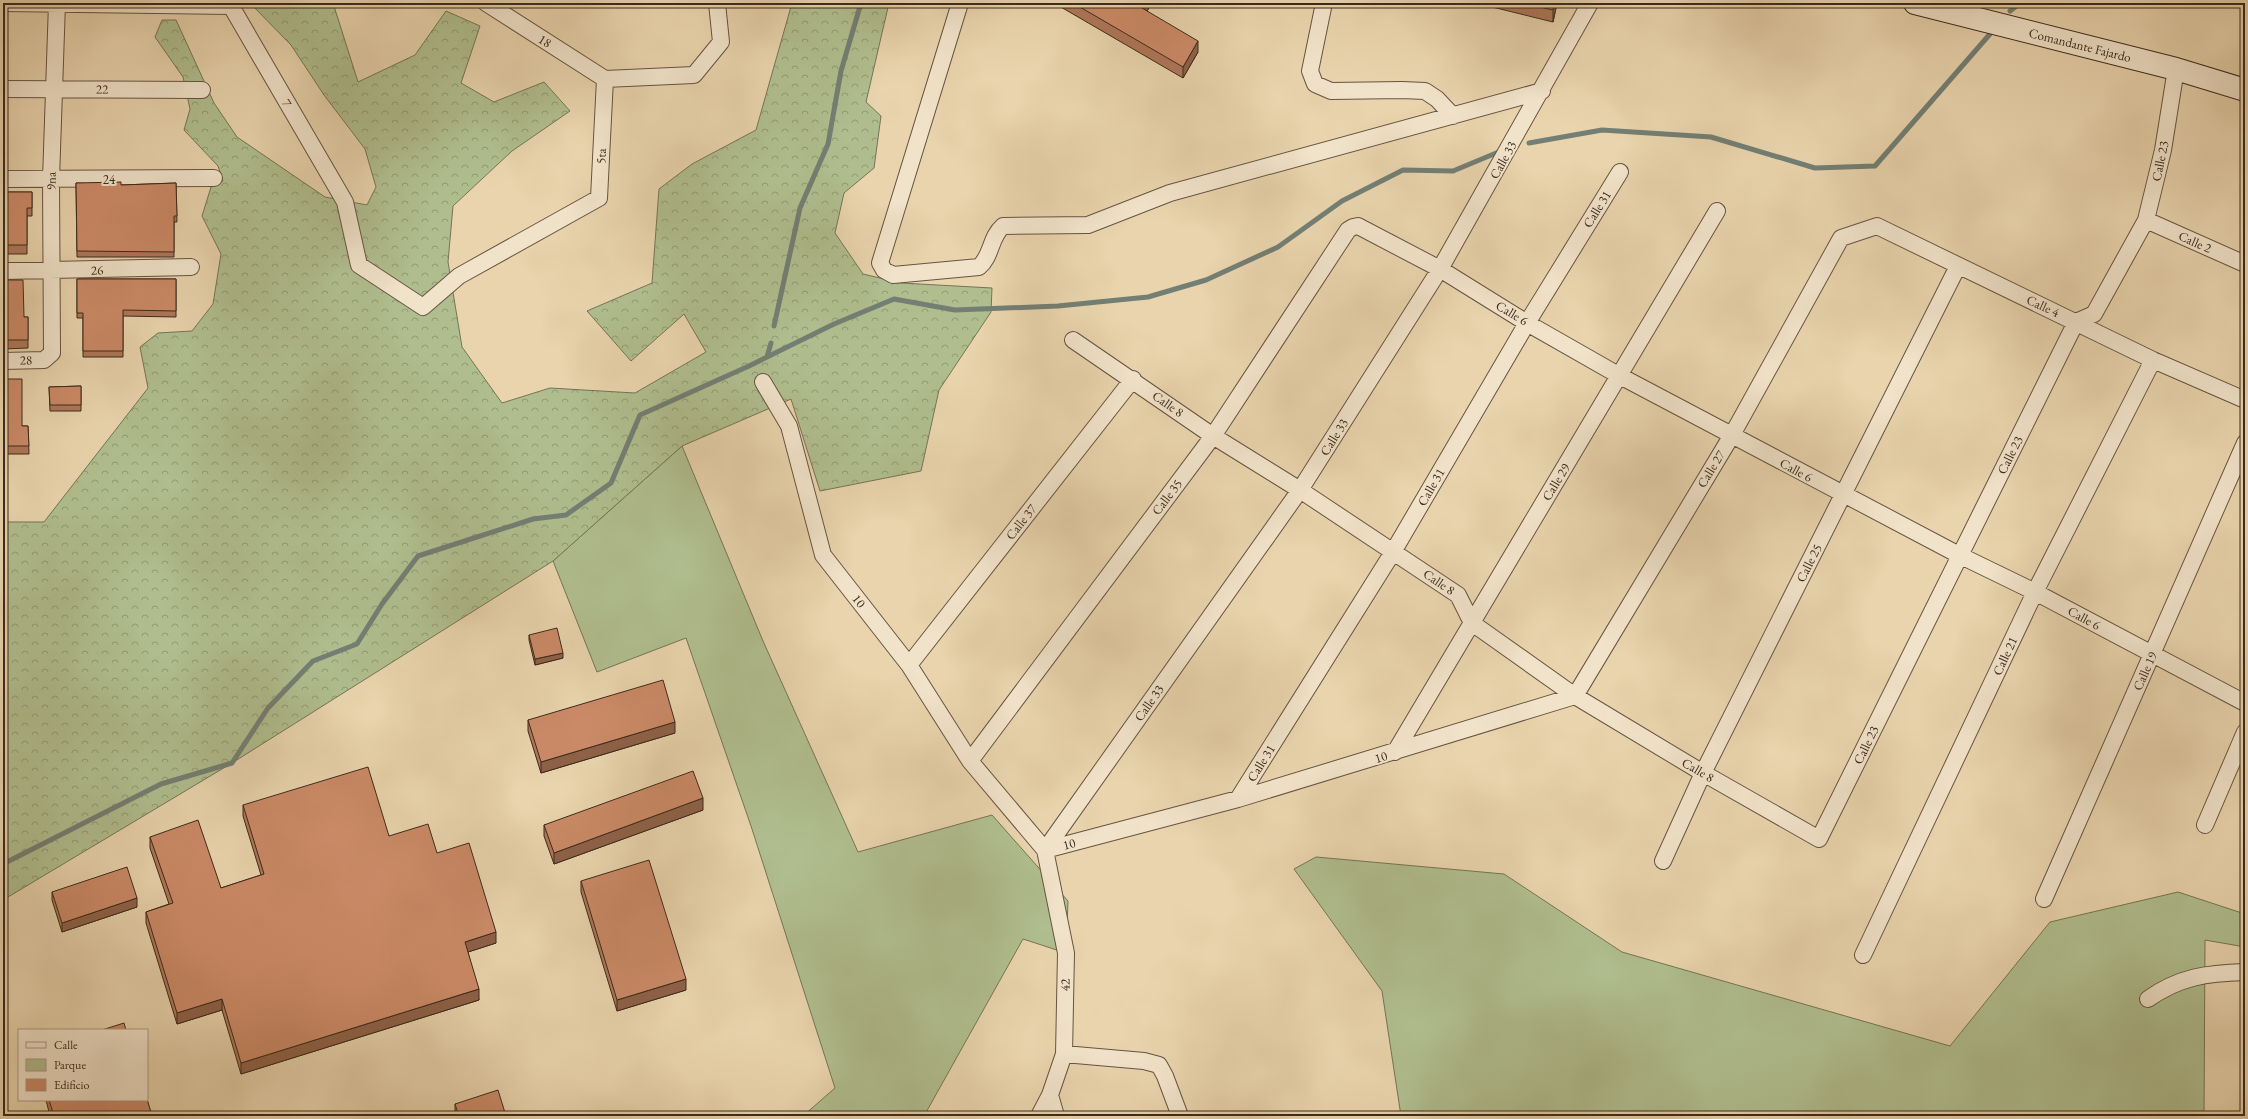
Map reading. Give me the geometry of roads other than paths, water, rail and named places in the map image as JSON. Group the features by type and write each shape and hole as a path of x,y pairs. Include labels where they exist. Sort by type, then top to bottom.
{"street":[{"path":"3,3 232,4"},
{"name":"9na","path":"48,357 52,353 51,179 57,3"},
{"name":"18","path":"486,3 605,78"},
{"path":"605,78 694,75 722,42 717,3"},
{"path":"960,3 880,263 884,270 893,274 979,267 986,261 997,231 1003,226 1088,224 1170,193 1542,91"},
{"path":"1324,3 1310,71 1315,84 1331,91 1402,90 1424,92 1437,99 1453,116"},
{"name":"Calle 33","path":"1045,850 1300,490 1440,269 1542,91 1590,3"},
{"name":"Comandante Fajardo","path":"1915,3 2176,69 2245,90"},
{"name":"7","path":"232,4 345,202 359,265 423,307"},
{"name":"Calle 23","path":"1819,839 2076,322 2094,314 2146,220 2163,150 2176,69"},
{"name":"5ta","path":"423,307 459,276 599,198 605,78"},
{"name":"22","path":"3,88 202,90"},
{"name":"Calle 31","path":"1238,799 1393,552 1527,323 1620,172"},
{"name":"24","path":"3,179 214,178"},
{"name":"Calle 29","path":"1395,752 1717,211"},
{"name":"Calle 2","path":"2146,220 2245,264"},
{"name":"Calle 6","path":"1353,227 1358,226 1440,269 1527,323 1620,376 1959,555 2035,592 2245,703"},
{"name":"Calle 4","path":"1841,238 1877,226 2153,360 2245,400"},
{"name":"Calle 35","path":"970,761 1213,436 1348,230 1353,227"},
{"name":"Calle 27","path":"1575,696 1732,435 1841,238"},
{"name":"26","path":"3,271 52,271 191,266"},
{"name":"Calle 25","path":"1662,861 1704,773 1958,266"},
{"name":"Calle 8","path":"1073,340 1132,379 1213,436 1300,490 1458,595 1472,622 1575,696 1704,773 1819,839"},
{"name":"28","path":"3,361 44,360 48,357"},
{"name":"Calle 21","path":"1863,955 2035,592 2153,360"},
{"name":"Calle 37","path":"909,665 1132,379"},
{"name":"10","path":"763,382 789,426 823,555 909,665 970,761 1045,850 1238,799 1575,696"},
{"name":"Calle 19","path":"2044,900 2245,443"},
{"path":"2205,826 2245,732"},
{"name":"42","path":"1039,1116 1050,1095 1064,1054 1066,953 1045,850"},
{"path":"2148,999 2165,987 2187,979 2221,972 2245,972"},
{"path":"1064,1054 1144,1061 1159,1065 1165,1076 1180,1116"},
{"path":"1050,1095 1056,1116"}],"waterway":[{"path":"774,326 800,208 828,144 841,71 861,3"},
{"path":"2010,11 2020,3"},
{"path":"1529,143 1602,130 1711,137 1815,168 1875,166 1990,34"},
{"path":"3,864 161,784 232,763 268,708 313,661 357,644 382,604 418,556 533,519 566,515 611,483 640,415 749,366 834,324 894,299 955,310 1058,306 1148,297 1206,280 1278,247 1342,201 1403,170 1453,171 1501,151"},
{"path":"767,357 771,343"}]}
